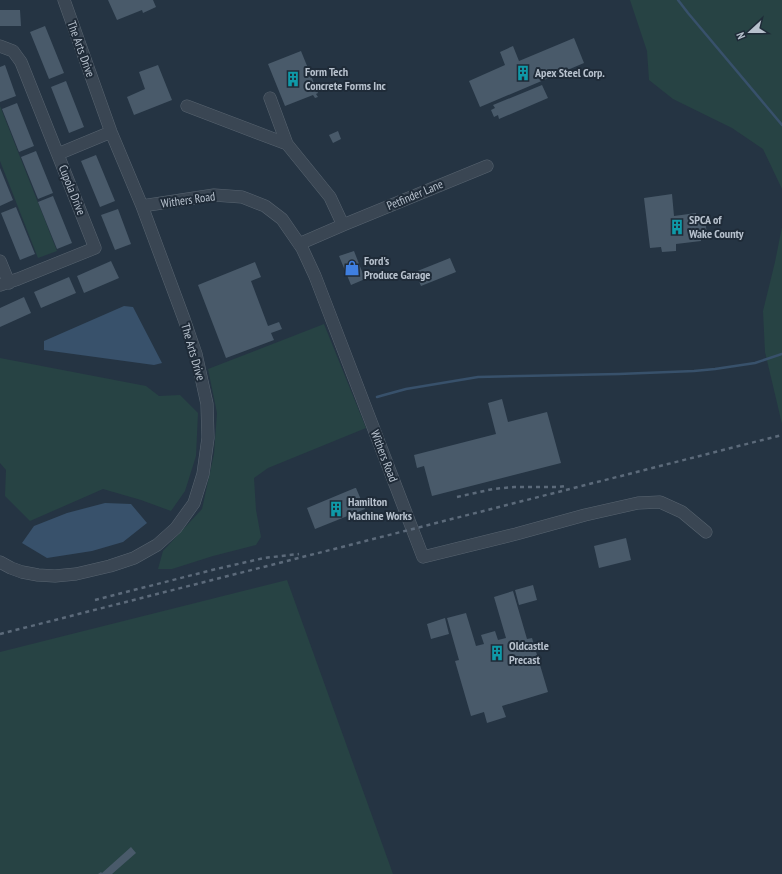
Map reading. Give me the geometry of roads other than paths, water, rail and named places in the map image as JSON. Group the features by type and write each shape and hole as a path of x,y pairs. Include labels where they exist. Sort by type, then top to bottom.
{"street":[{"name":"The Arts Drive","path":"0,562 22,572 38,575 55,576 76,574 110,566 134,558 157,545 176,528 194,503 203,474 208,438 207,404 196,354 142,206 111,132 64,0"},
{"name":"Cupola Drive","path":"0,46 13,51 21,62 95,248 4,284"},
{"path":"270,98 287,144 330,197 343,225"},
{"path":"187,106 287,144"},
{"path":"58,154 111,132"},
{"name":"Petfinder Lane","path":"299,244 487,166"},
{"name":"Withers Road","path":"142,206 214,195 242,196 265,206 282,219 299,244 320,289 423,557 585,515 638,503 660,502 682,512 706,532"},
{"path":"0,261 4,284"}],"water":[{"path":"124,306 133,307 162,363 154,365 44,350 44,341"},
{"path":"105,503 131,504 147,523 123,542 92,551 47,558 22,543 34,526 67,513"}],"waterway":[{"path":"678,0 782,125"},
{"path":"377,397 406,389 478,377 694,371 755,363 782,354"}],"railway":[{"path":"0,634 782,435"},
{"path":"457,497 493,489 565,486"},
{"path":"95,600 264,558 299,554"}],"place":[{"name":"Apex Steel Corp.","path":"523,73"},
{"name":"Form Tech Concrete Forms Inc","path":"293,79"},
{"name":"SPCA of Wake County","path":"677,227"},
{"name":"Ford's Produce Garage","path":"352,268"},
{"name":"Hamilton Machine Works","path":"336,509"},
{"name":"Oldcastle Precast","path":"497,653"}]}
